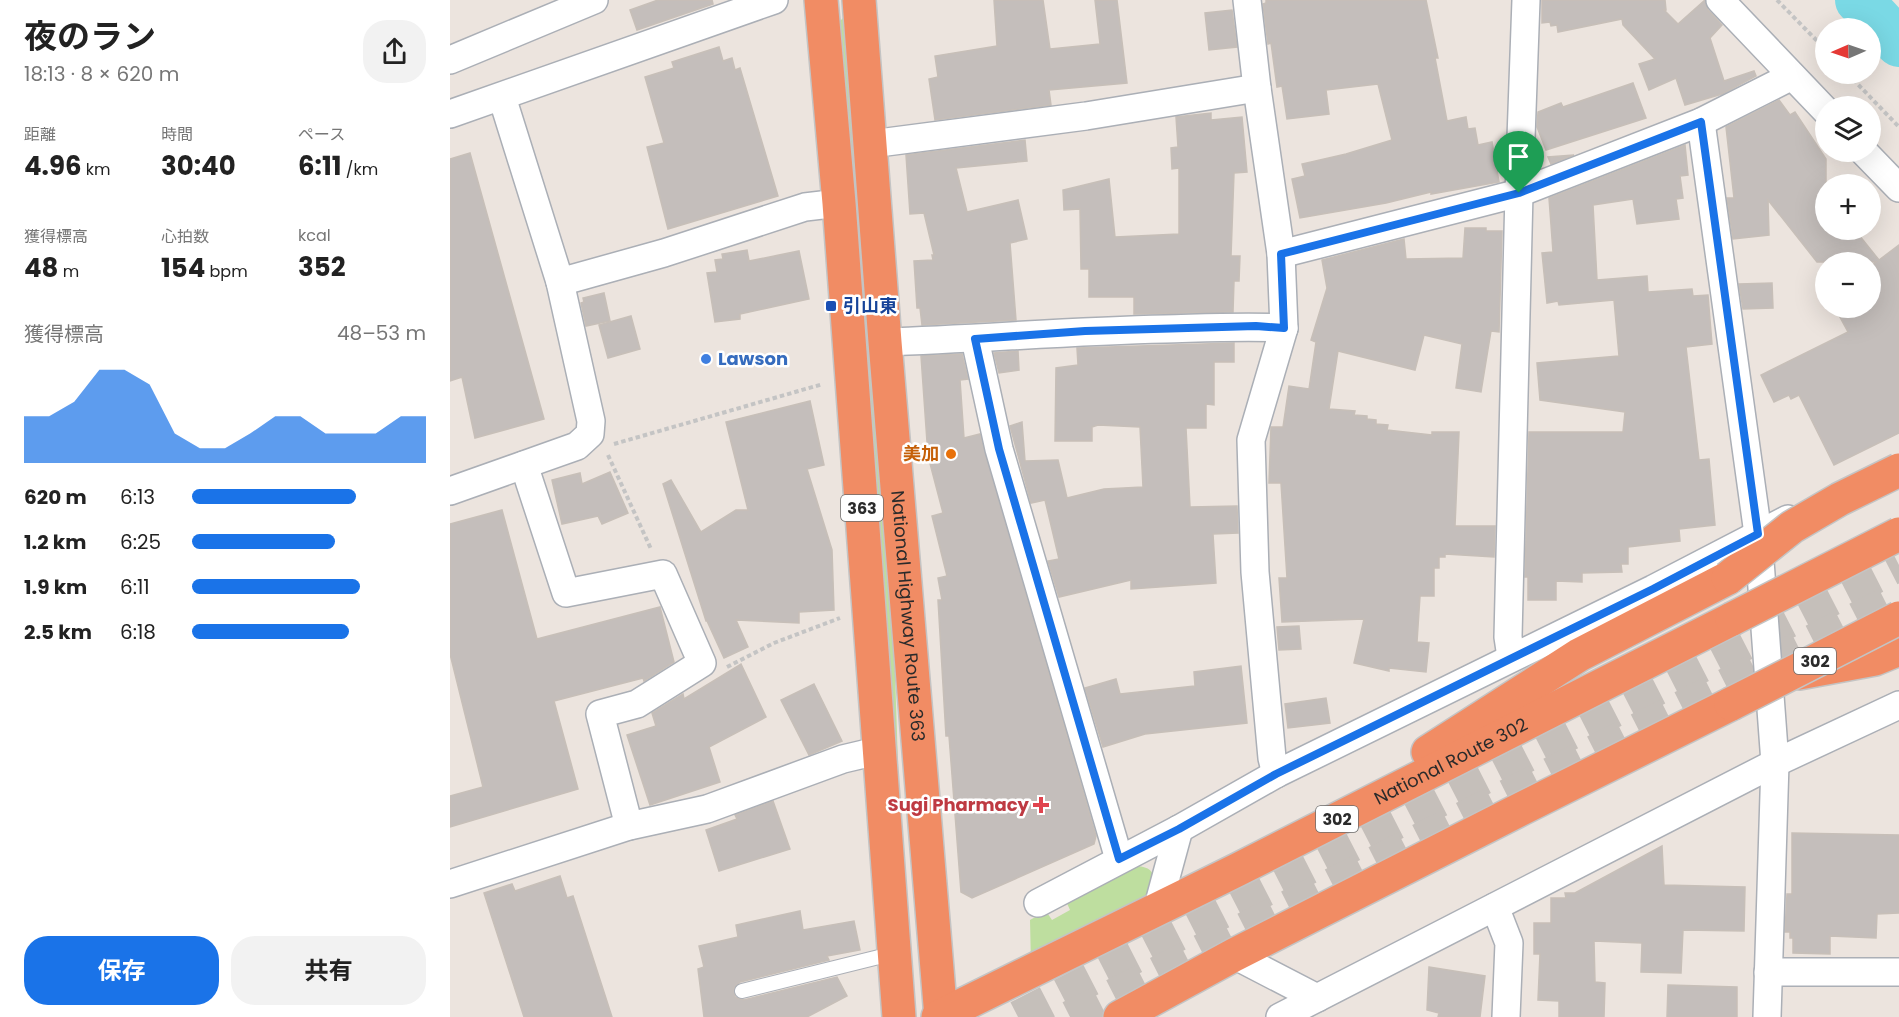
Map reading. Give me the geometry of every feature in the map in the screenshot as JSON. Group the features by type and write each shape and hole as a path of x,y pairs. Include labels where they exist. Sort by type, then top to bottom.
{"highway":[{"name":"National Highway Route 363","path":"821,0 881,750 899,1017"},
{"name":"National Highway Route 363","path":"859,0 940,1016"},
{"path":"1728,578 1792,527 1840,499 1899,470"},
{"path":"1294,841 1392,775 1580,655 1899,488"},
{"name":"National Route 302","path":"940,1016 1157,910 1899,534"},
{"name":"302","path":"1120,1017 1234,955 1521,808 1899,618"},
{"path":"1788,675 1875,659 1899,649"}],"street":[{"path":"450,60 594,0"},
{"path":"450,114 502,97 738,5 774,0"},
{"path":"1247,0 1281,254 1284,328 1251,440 1255,572 1272,758 1276,774"},
{"path":"1511,657 1508,637 1526,0"},
{"path":"1720,0 1815,100"},
{"path":"1281,254 1519,193 1701,122 1792,76"},
{"path":"871,144 1086,116 1257,88"},
{"path":"450,491 577,446 590,434 591,421 560,282 502,97"},
{"path":"1701,122 1758,534 1775,763 1767,1017"},
{"path":"1874,162 1899,188"},
{"path":"560,282 664,253 805,207 839,203"},
{"path":"885,342 975,339 1085,331 1256,326 1284,328"},
{"path":"975,339 999,449 1119,859"},
{"path":"1049,902 1119,859 1179,829 1276,774 1653,589 1899,463"},
{"path":"524,465 566,593 663,574 702,663 637,704 600,714 629,826"},
{"path":"1280,1017 1775,763 1899,705"},
{"path":"450,884 629,826 707,809 843,759 881,750"},
{"path":"1157,910 1179,829"},
{"path":"1495,907 1509,943 1506,1017"},
{"path":"1234,955 1317,998"},
{"path":"1768,972 1899,972"}],"lane":[{"path":"742,991 895,953"}],"path":[{"path":"1777,0 1815,39"},
{"path":"1858,84 1899,127"},
{"path":"663,574 604,447 824,384"},
{"path":"702,663 712,675 774,643 840,618"}],"green space":[{"path":"847,17 893,612 899,794 839,22"},
{"path":"1137,866 1145,867 1153,874 1148,902 1031,964 1030,920 1046,911 1052,920 1070,910 1066,901"}],"building":[{"path":"658,0 712,0 713,4 637,30 630,10"},
{"path":"994,0 1043,0 1050,49 1100,44 1095,0 1117,0 1127,83 1049,90 1051,105 935,120 929,79 938,77 935,56 997,46"},
{"path":"1266,0 1426,0 1438,58 1435,58 1447,121 1466,117 1468,129 1475,128 1478,145 1492,142 1499,182 1431,194 1431,192 1386,203 1300,218 1292,179 1305,176 1302,164 1392,140 1378,84 1326,90 1329,114 1287,119 1282,86 1277,87 1271,43 1268,44 1263,4"},
{"path":"1542,0 1665,0 1666,10 1664,10 1678,24 1705,0 1708,10 1722,25 1710,38 1724,81 1754,71 1756,76 1722,94 1685,105 1676,78 1649,90 1639,64 1655,59 1623,25 1622,19 1558,32 1557,25 1551,26 1550,22 1542,23"},
{"path":"1232,10 1237,47 1209,50 1205,13"},
{"path":"719,47 723,61 732,58 735,70 740,68 778,196 668,229 647,147 664,143 645,77 674,68 672,62"},
{"path":"1633,83 1646,118 1546,150 1537,127 1538,112 1561,103 1563,107"},
{"path":"1779,100 1790,115 1795,112 1815,142 1815,162 1826,162 1826,174 1815,174 1815,240 1863,240 1873,252 1815,252 1815,259 1768,200 1769,235 1733,239 1727,198 1734,198 1726,127"},
{"path":"1211,113 1211,120 1242,117 1247,172 1234,173 1231,256 1240,256 1239,281 1234,281 1233,312 1134,314 1134,297 1089,297 1089,269 1081,269 1080,209 1064,210 1063,190 1109,179 1115,237 1179,234 1179,168 1172,169 1171,148 1178,147 1176,117"},
{"path":"1025,140 1027,161 956,168 967,212 1018,200 1027,239 1010,243 1016,320 922,325 920,308 917,308 914,261 933,260 932,255 934,255 924,213 910,214 906,155"},
{"path":"1685,145 1688,175 1680,176 1683,198 1676,199 1679,219 1637,224 1633,199 1593,205 1597,280 1647,276 1648,292 1692,289 1693,296 1708,295 1712,344 1686,347 1699,460 1709,459 1715,525 1679,529 1680,541 1628,547 1628,564 1621,564 1622,572 1582,573 1582,582 1556,581 1556,600 1528,600 1528,577 1525,577 1529,432 1623,432 1625,412 1540,400 1537,363 1619,356 1614,300 1559,305 1558,301 1547,303 1542,253 1553,252 1549,198"},
{"path":"470,153 544,419 475,438 462,377 450,381 450,159"},
{"path":"1574,155 1551,164 1548,157"},
{"path":"1465,228 1502,231 1499,332 1491,331 1481,392 1456,388 1462,344 1424,335 1415,370 1338,351 1329,409 1355,411 1354,415 1367,416 1367,419 1376,420 1376,424 1388,425 1387,430 1432,435 1432,432 1459,432 1455,526 1495,526 1494,557 1445,554 1445,557 1439,557 1439,568 1434,568 1434,596 1420,596 1417,642 1429,643 1426,672 1389,668 1389,671 1354,663 1364,619 1282,622 1279,578 1287,578 1281,483 1269,483 1271,427 1283,427 1289,386 1309,389 1316,342 1311,340 1327,288 1322,260 1404,239 1406,259 1463,258"},
{"path":"1899,245 1899,433 1834,465 1799,395 1791,399 1789,395 1774,402 1761,375 1848,332 1840,318 1881,318 1881,258"},
{"path":"747,250 749,261 799,251 809,299 740,314 740,319 715,322 707,273 717,272 715,260 723,259 722,254"},
{"path":"1772,283 1773,308 1743,309 1739,284"},
{"path":"604,293 610,321 586,326 581,303 584,302 583,298"},
{"path":"631,316 640,349 608,358 599,325"},
{"path":"1234,343 1234,362 1214,362 1214,405 1206,404 1206,428 1186,428 1190,507 1237,506 1238,533 1213,534 1216,583 1131,589 1131,580 1059,597 1048,561 1059,559 1045,500 1031,503 1010,426 1022,422 1025,461 1058,460 1067,498 1104,489 1143,487 1140,427 1098,425 1092,427 1092,441 1055,441 1056,368 1078,365 1077,348"},
{"path":"1018,351 1019,370 999,373 994,353"},
{"path":"962,354 968,379 960,380 964,438 980,434 1096,836 1094,844 972,898 961,892 949,736 946,736 938,600 942,600 938,578 947,576 932,516 943,513 928,456 921,356"},
{"path":"810,401 824,465 807,469 832,550 834,610 799,612 799,623 736,620 748,647 724,658 706,621 663,484 671,480 701,532 736,510 748,510 726,422"},
{"path":"610,472 628,513 602,524 598,516 562,524 552,480 580,473 582,484"},
{"path":"502,510 537,639 660,607 674,662 644,681 643,678 554,701 578,789 450,827 450,796 483,787 450,654 450,524"},
{"path":"1299,626 1301,649 1279,650 1277,627"},
{"path":"741,664 766,717 709,747 720,782 650,805 627,735 656,726 652,713 683,694 684,699"},
{"path":"1241,666 1247,723 1145,734 1103,747 1085,688 1116,679 1120,694 1195,686 1194,672"},
{"path":"814,684 842,741 809,755 781,700"},
{"path":"1326,698 1330,723 1288,728 1285,704"},
{"path":"773,801 790,849 719,871 706,830 737,819 735,815"},
{"path":"1792,833 1899,835 1899,913 1877,914 1876,938 1830,936 1830,954 1793,953 1793,938 1790,938 1790,932 1785,932 1787,894 1792,894"},
{"path":"1662,846 1664,885 1745,887 1744,931 1683,930 1681,973 1641,972 1642,943 1594,941 1595,982 1605,983 1604,1017 1559,1017 1559,1001 1538,1000 1540,954 1534,954 1534,923 1551,923 1551,898 1566,898 1565,893 1575,893"},
{"path":"560,876 567,898 573,896 612,1017 524,1017 484,893 512,884 515,891"},
{"path":"800,911 803,930 854,921 860,950 827,956 829,960 740,982 734,988 735,997 744,1000 837,977 847,996 807,1017 704,1017 698,969 704,967 699,946 738,937 736,925"},
{"path":"1429,967 1485,976 1480,1017 1438,1017 1439,1013 1427,1010"},
{"path":"1668,985 1737,987 1737,1017 1667,1017"}],"waterway":[{"path":"1859,0 1899,43"}],"tunnel":[{"path":"1018,1017 1899,565"},
{"path":"1070,1017 1899,597"}],"place":[{"name":"引山東","path":"831,306"},
{"name":"Lawson","path":"706,359"},
{"name":"美加","path":"951,454"},
{"name":"Sugi Pharmacy","path":"1041,805"}],"route":[{"path":"1701,122 1758,534 1653,589 1276,774 1179,829 1119,859 999,449 975,339 1085,331 1256,326 1284,328 1281,254 1519,193 1701,122"}]}
